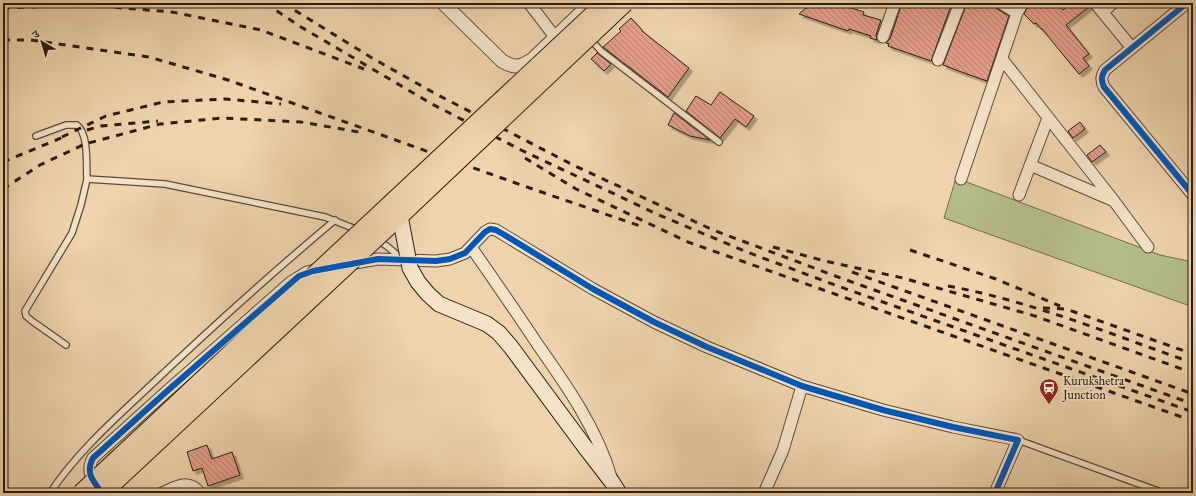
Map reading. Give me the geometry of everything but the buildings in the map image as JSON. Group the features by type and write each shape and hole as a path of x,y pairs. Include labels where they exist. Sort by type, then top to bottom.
{"main road":[{"path":"81,493 605,3"},
{"path":"102,493 400,216 625,3"},
{"path":"400,216 410,268 418,282 439,304 487,324 499,333 615,487"}],"street":[{"path":"443,3 502,61 510,66 517,67 524,66 533,59 591,3"},
{"path":"528,3 555,38"},
{"path":"883,38 895,3"},
{"path":"938,60 960,3"},
{"path":"1001,3 1017,13"},
{"path":"961,179 1017,13 1023,3"},
{"path":"1113,3 1099,7 1132,48"},
{"path":"1187,3 1105,70 1101,81 1104,87 1193,195"},
{"path":"1002,59 1114,201 1148,247"},
{"path":"1018,195 1048,118"},
{"path":"1030,165 1114,201"},
{"path":"102,493 90,476 90,463 93,458 299,276 312,271 378,259 436,262 450,259 465,253 485,232 490,229 496,230 593,289 654,322 707,347 802,386 883,410 953,427 1018,440 995,493"},
{"path":"471,248 564,382 593,432 606,461 615,487"},
{"path":"764,493 783,450 802,386"},
{"path":"162,493 180,485 187,484 200,493"}],"lane":[{"path":"573,20 601,51 720,142"},
{"path":"36,136 66,125 77,125 83,131 85,144 88,179 72,233 25,311 26,316 32,321 66,344"},
{"path":"88,179 165,184 335,220 368,234 388,246 402,260"},
{"path":"50,493 70,466 217,322 335,220"},
{"path":"1018,440 1161,492"}],"green space":[{"path":"956,178 1160,255 1193,262 1193,307 944,218"}],"railway":[{"path":"265,3 301,27 432,104 521,150 659,215 747,252 835,285 1193,412"},
{"path":"283,3 372,58 436,94 573,165 713,230 838,277 1193,404"},
{"path":"3,8 86,5 172,12 261,30 364,69"},
{"path":"3,40 31,40 149,57 228,80 643,227"},
{"path":"62,137 106,116 163,102 225,99 281,104"},
{"path":"3,189 40,165 85,144 160,124 223,118 301,122 359,132"},
{"path":"87,130 101,126 158,121"},
{"path":"3,162 66,136"},
{"path":"525,158 576,189 688,242 1193,421"},
{"path":"773,247 825,261 903,278 1035,316 1193,373"},
{"path":"910,250 996,279 1060,306"},
{"path":"852,272 1193,394"},
{"path":"948,286 1010,300 1102,330 1193,363"},
{"path":"1043,308 1066,309 1193,354"}],"cycle path":[{"path":"1187,3 1105,70 1102,82 1104,87 1193,195"},
{"path":"102,493 91,477 90,468 93,458 299,276 313,271 378,259 436,261 450,259 465,253 485,232 490,229 496,230 593,289 654,322 707,347 802,386 883,410 953,427 1018,440 995,493"}],"place":[{"name":"Kurukshetra Junction","path":"1049,405"}]}
